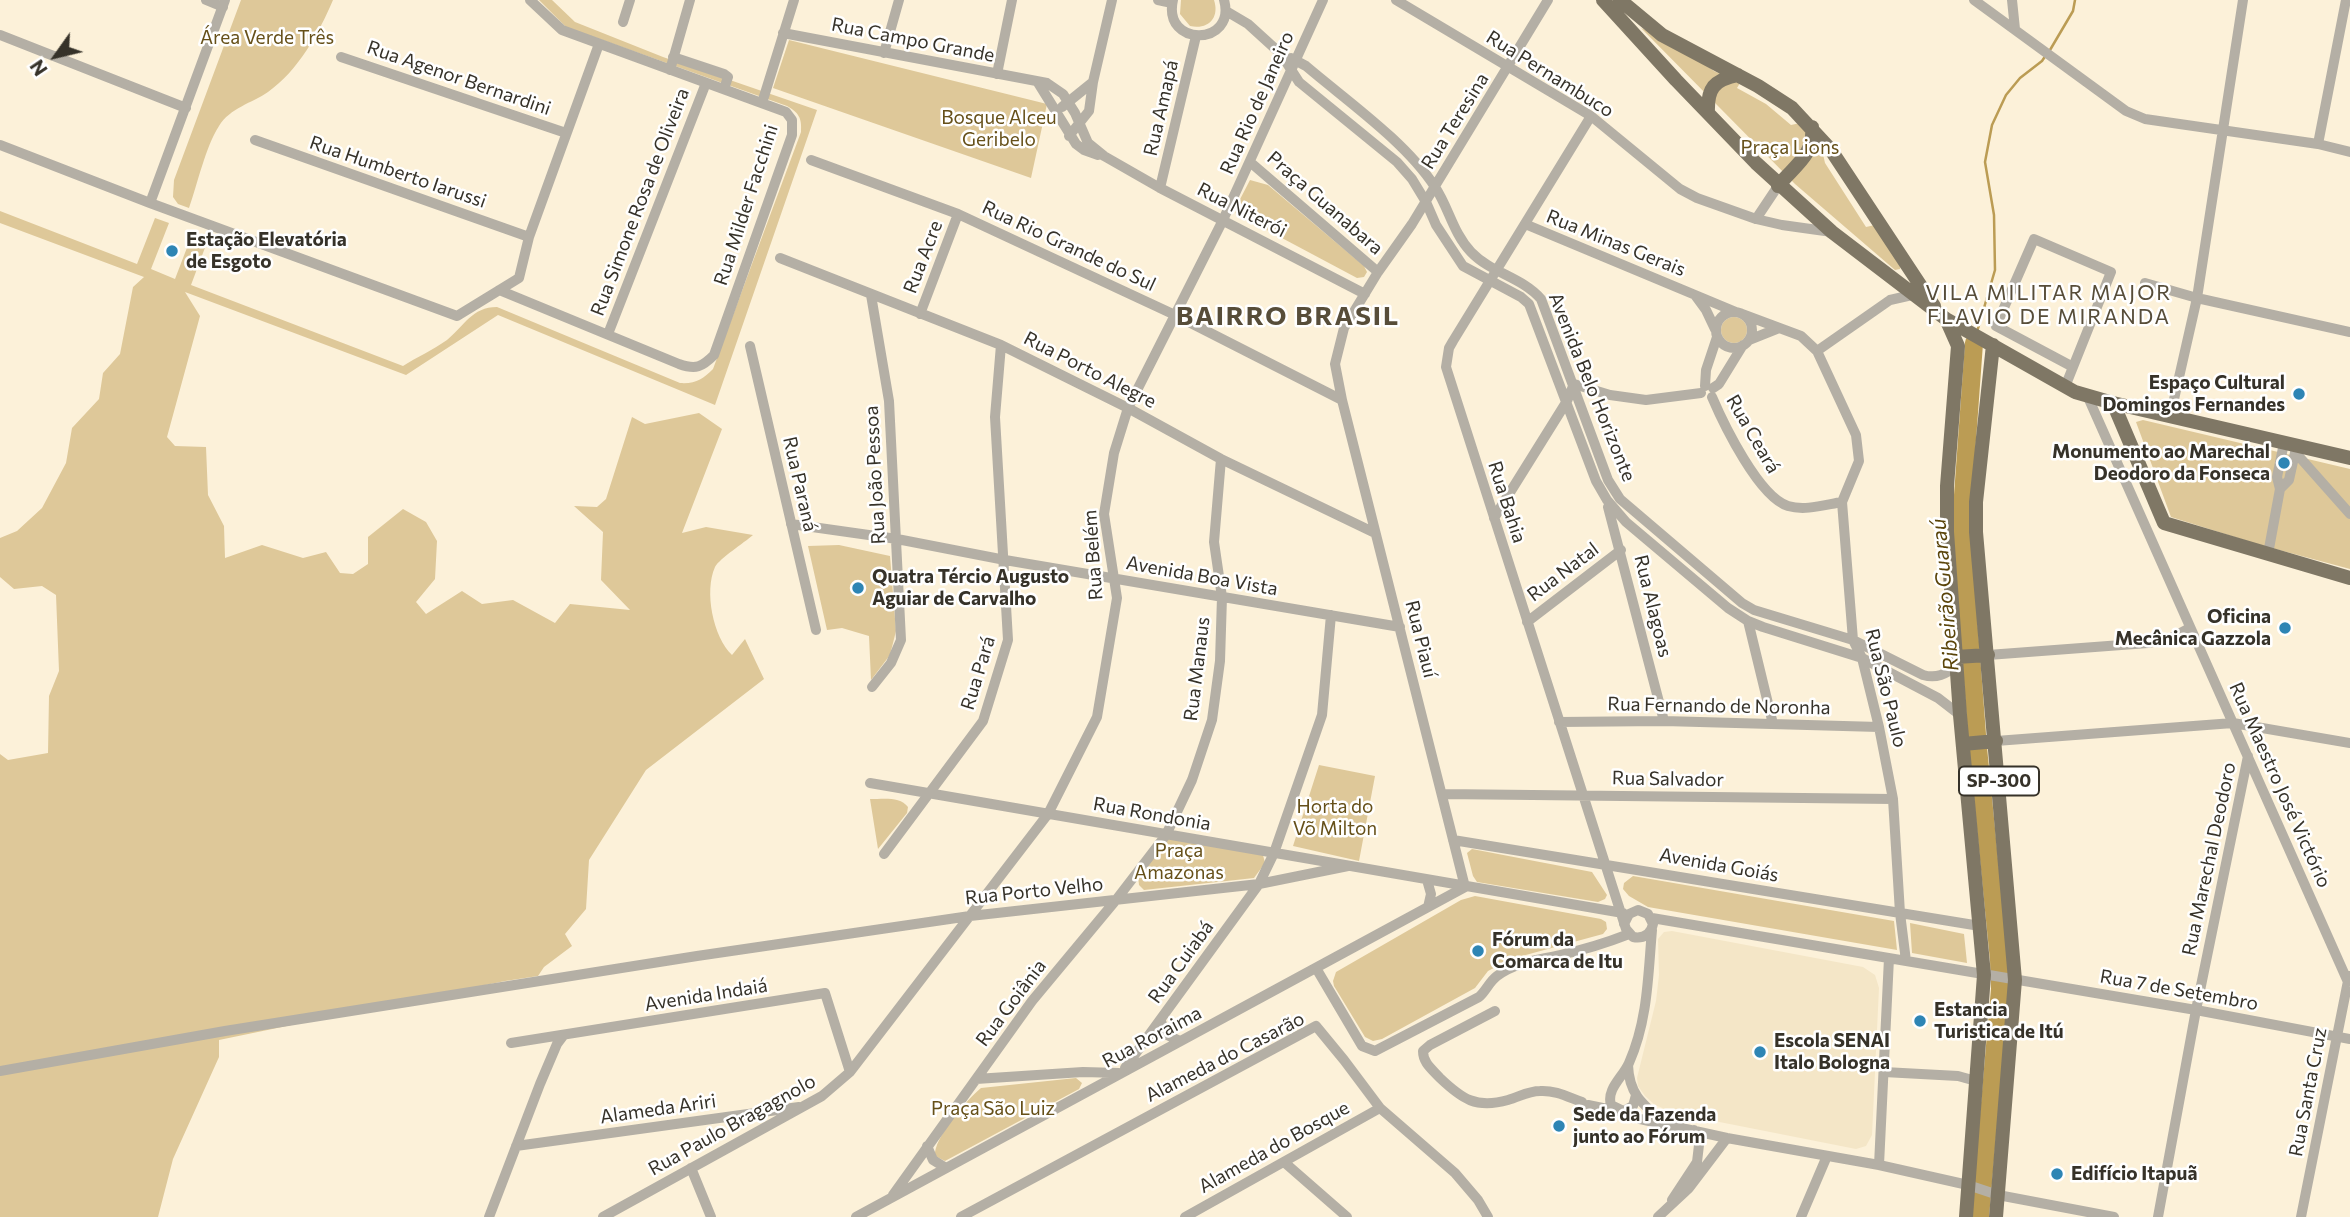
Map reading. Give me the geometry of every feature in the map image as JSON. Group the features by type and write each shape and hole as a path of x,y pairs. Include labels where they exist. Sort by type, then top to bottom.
{"main road":[{"path":"1604,0 1779,186 1832,232 1944,318 2065,387 2087,396 2292,447 2350,458"},
{"name":"SP-300","path":"1620,0 1662,35 1738,75 1792,108 1812,127 1836,156 1917,283 1944,318 1958,346 1946,509 1968,658 1991,741 2012,979 1994,1194 1996,1217"},
{"path":"1708,113 1708,97 1712,89 1721,80 1738,75"},
{"path":"1779,186 1812,146 1812,127"},
{"path":"1756,163 1776,167 1796,164"},
{"path":"1958,346 1960,338 1978,337"},
{"name":"SP-300","path":"1966,1217 1971,1186 1976,1082 1989,975 1980,926 1967,743 1960,715 1968,658 1976,517 1978,337"},
{"path":"2113,403 2164,523 2350,578"},
{"path":"1967,743 1991,741"}],"street":[{"path":"150,203 224,4 206,0"},
{"name":"Rua Milder Facchini","path":"499,290 690,368 703,366 714,355 792,135 792,120 786,112 562,30 530,0"},
{"path":"623,22 630,0"},
{"path":"670,70 690,0"},
{"path":"762,103 794,0"},
{"path":"884,53 899,0"},
{"path":"997,74 1012,0"},
{"path":"1037,81 1069,135 1089,111 1112,0"},
{"path":"1158,0 1173,1 1172,12 1176,23 1185,32 1196,36 1207,35 1216,30 1223,21 1225,5"},
{"name":"Rua Rio de Janeiro","path":"1223,220 1323,0"},
{"name":"Rua Pernambuco","path":"1396,0 1591,117 1680,189 1697,198 1756,219 1832,232"},
{"name":"Rua Teresina","path":"1342,400 1335,364 1344,328 1426,202 1548,0"},
{"path":"1974,0 2126,111 2145,119 2318,144 2350,152"},
{"path":"2012,0 2015,29"},
{"path":"2170,417 2197,298 2242,0"},
{"path":"2318,144 2346,0"},
{"name":"Avenida Belo Horizonte","path":"1225,5 1281,54 1299,82 1396,162 1412,179 1436,225 1463,266 1529,304 1596,481 1606,500 1626,522 1748,621 1862,658 1938,698 1960,715"},
{"name":"Rua Campo Grande","path":"783,33 1037,81 1056,88 1068,102 1079,124"},
{"path":"0,36 186,108"},
{"name":"Rua Amapá","path":"1160,188 1196,36"},
{"path":"0,145 457,316 519,278 530,237 599,44"},
{"name":"Avenida Belo Horizonte","path":"1281,54 1306,66 1402,148 1435,187 1463,242 1482,262 1528,286 1541,299 1608,480 1620,499 1742,603 1765,614 1853,640 1923,675 1936,677 1968,658 2148,643 2171,638 2190,628"},
{"name":"Rua Agenor Bernardini","path":"341,57 566,133"},
{"path":"673,57 724,74 728,77 724,89"},
{"path":"1056,112 1093,82"},
{"name":"Rua Simone Rosa de Oliveira","path":"608,334 706,83"},
{"path":"1056,88 1083,90"},
{"name":"Rua Bahia","path":"1591,117 1449,348 1446,367 1582,796 1627,925"},
{"name":"Rua Niterói","path":"1079,124 1088,143 1104,156 1160,188 1365,294"},
{"name":"Rua Niterói","path":"1069,135 1084,150 1104,156"},
{"name":"Rua Humberto Iarussi","path":"256,140 530,237"},
{"name":"Rua Rio Grande do Sul","path":"811,160 958,214 1175,315 1342,400"},
{"name":"Praça Guanabara","path":"1250,162 1378,272"},
{"path":"1756,219 1779,186"},
{"name":"Rua Acre","path":"920,314 958,214"},
{"name":"Rua Belém","path":"970,916 1048,814 1097,717 1117,598 1104,514 1114,453 1128,408 1223,220"},
{"path":"1412,224 1436,225"},
{"name":"Rua Minas Gerais","path":"1525,224 1801,336 1817,351"},
{"path":"2065,387 2073,367 2111,272 2034,239 1996,326 2073,367"},
{"name":"Rua Porto Alegre","path":"780,258 1001,345 1128,408 1221,459 1375,533"},
{"path":"1889,276 1892,291 1890,300"},
{"path":"2145,282 2197,298 2350,332"},
{"name":"Rua Minas Gerais","path":"1693,293 1706,310 1716,333"},
{"name":"Rua João Pessoa","path":"871,295 889,401 901,640 891,663 872,687"},
{"path":"1817,351 1890,300 1912,295"},
{"path":"1494,518 1567,401 1574,384 1610,395 1646,400 1708,391 1719,384 1752,333 1751,325 1739,313 1722,315 1717,321 1706,370 1708,391"},
{"path":"1716,333 1728,347 1735,348 1779,328"},
{"name":"Rua Pará","path":"884,854 983,721 1008,640 995,417 1001,345"},
{"name":"Rua Paraná","path":"750,346 816,630"},
{"name":"Rua São Paulo","path":"1817,351 1856,435 1859,450 1859,461 1842,502 1853,640 1862,658 1893,799 1900,913 1906,961"},
{"name":"Rua Ceará","path":"1708,391 1724,425 1758,480 1775,500 1789,506 1807,508 1842,502"},
{"name":"Rua Maestro José Victório","path":"2087,396 2349,978"},
{"name":"Rua Piauí","path":"1342,400 1465,887"},
{"path":"2268,554 2280,489 2277,477 2292,447 2350,514"},
{"name":"Rua Manaus","path":"1166,835 1192,780 1212,720 1220,661 1222,597 1214,542 1221,459"},
{"name":"Rua Alagoas","path":"1606,500 1664,721"},
{"path":"1619,545 1626,522 1635,511"},
{"path":"2145,525 2164,523"},
{"name":"Avenida Boa Vista","path":"791,524 897,539 1400,627"},
{"name":"Rua Natal","path":"1527,622 1619,545"},
{"path":"1736,613 1742,603"},
{"path":"1763,627 1765,614"},
{"name":"Rua Cuiabá","path":"1122,1073 1259,884 1274,853 1322,715 1331,615"},
{"path":"1748,621 1773,724"},
{"name":"Rua Fernando de Noronha","path":"1559,722 1664,721 1879,727"},
{"path":"1991,741 2233,723 2350,743"},
{"name":"Rua Marechal Deodoro","path":"2158,1217 2196,1010 2248,756"},
{"name":"Rua Rondonia","path":"870,783 1427,880"},
{"name":"Rua Salvador","path":"1442,794 1893,799"},
{"name":"Rua Goiânia","path":"891,1198 1032,1001 1166,835"},
{"name":"Avenida Goiás","path":"1453,839 1980,926"},
{"name":"Rua Porto Velho","path":"0,1071 252,1027 890,926 1259,884 1348,866"},
{"path":"1427,907 1431,894 1427,880 1602,909 1644,937 1652,924"},
{"name":"Rua Roraima","path":"856,1217 1465,887"},
{"path":"1602,909 1627,925 1650,960"},
{"path":"1316,968 1362,1046 1376,1051 1479,997 1497,976 1512,968 1610,941 1638,910 1648,914 1652,924 1646,1010 1628,1065 1609,1098 1611,1105 1622,1112"},
{"name":"Rua Paulo Bragagnolo","path":"603,1217 822,1096 850,1072 970,916"},
{"path":"1652,924 1889,958 2012,979"},
{"path":"1879,1165 1889,958"},
{"name":"Rua Santa Cruz","path":"2301,1217 2349,978"},
{"name":"Rua 7 de Setembro","path":"2012,979 2350,1039"},
{"name":"Avenida Indaiá","path":"511,1043 825,993 850,1072"},
{"path":"1495,1012 1423,1051 1423,1058 1428,1066 1458,1096 1471,1102 1493,1103 1540,1091 1556,1092 1585,1104 1640,1119 1727,1138 1879,1165 1971,1186 1994,1194 2114,1217"},
{"path":"1161,1021 1165,1034 1180,1041"},
{"name":"Alameda do Casarão","path":"961,1217 1316,1026 1380,1108 1455,1173 1478,1200 1488,1217"},
{"path":"489,1217 557,1044 563,1036"},
{"path":"1622,1112 1633,1106 1628,1065"},
{"path":"976,1079 1083,1072 1122,1073"},
{"path":"1884,1072 1958,1076 1976,1082"},
{"path":"1615,1086 1621,1085 1633,1091 1646,1108 1664,1123"},
{"name":"Alameda Ariri","path":"516,1146 805,1106"},
{"name":"Alameda do Bosque","path":"1185,1217 1380,1108"},
{"path":"1669,1205 1697,1162 1699,1145 1694,1130"},
{"path":"1658,1217 1689,1188 1727,1138"},
{"path":"928,1146 933,1160 946,1168"},
{"path":"1801,1217 1827,1156"},
{"path":"1284,1162 1347,1217"},
{"path":"915,1163 928,1178"},
{"path":"691,1168 711,1217"}],"shaded area":[{"name":"Escola SENAI Italo Bologna","path":"1672,931 1863,967 1875,975 1879,988 1872,1135 1866,1146 1856,1149 1674,1113 1655,1105 1645,1096 1638,1086 1637,1078 1656,1001 1659,975 1658,939 1664,932"}],"green space":[{"name":"Área Verde Três","path":"241,0 333,0 314,38 289,73 268,92 229,115 219,126 206,155 189,208 178,204 173,197 174,180"},
{"path":"539,0 552,0 575,22 663,57 817,110 715,405 498,315 406,375 185,292 200,316 167,437 175,446 206,447 208,495 224,526 225,558 262,545 303,558 326,552 340,573 353,574 368,564 368,537 403,509 426,522 437,541 435,579 416,602 426,614 462,591 482,604 513,600 555,623 570,604 630,610 601,580 603,532 574,506 597,507 606,499 632,417 645,424 699,413 722,429 682,533 706,527 753,535 718,563 710,588 715,626 725,647 732,655 745,639 764,679 646,770 589,860 586,909 565,934 572,946 544,967 538,976 219,1040 219,1057 173,1159 158,1217 0,1217 0,754 8,760 48,753 49,696 59,671 56,595 42,586 14,589 0,577 0,538 17,531 42,508 66,463 72,428 99,399 103,373 120,354 133,287 144,277 0,223 0,211 137,264 155,218 169,223 151,269 175,279 193,232 209,237 191,285 403,366 447,340 481,310 497,307 680,383 699,380 713,369 801,132 799,116 787,106 566,27"},
{"path":"1181,0 1214,0 1214,17 1202,26 1190,26 1180,14"},
{"name":"Praça Lions","path":"1641,28 1676,44 1714,71 1740,83 1737,88 1766,104 1791,125 1800,123 1822,150 1825,163 1866,227 1875,225 1900,269 1895,270 1795,184"},
{"name":"Bosque Alceu Geribelo","path":"789,40 1047,104 1031,178 773,88"},
{"path":"1250,180 1268,185 1364,266 1367,272 1364,277 1357,278 1235,213"},
{"path":"1734,317 1744,320 1747,330 1744,340 1734,343 1724,340 1721,330 1724,320"},
{"path":"2143,420 2350,469 2350,569 2171,517 2136,422"},
{"path":"839,545 890,556 896,631 890,655 871,680 869,636 842,628 827,630 808,546"},
{"name":"Horta do Võ Milton","path":"1319,765 1375,776 1359,861 1293,846"},
{"path":"870,799 901,801 908,807 907,813 878,849"},
{"name":"Praça Amazonas","path":"1169,838 1263,855 1265,863 1254,878 1144,890 1139,885 1138,876"},
{"path":"1472,849 1592,872 1607,895 1598,902 1477,882 1467,853"},
{"path":"1633,876 1894,921 1897,950 1648,907 1629,896 1623,889 1624,883"},
{"path":"1475,896 1601,919 1606,922 1607,929 1603,934 1511,959 1488,971 1475,988 1382,1039 1373,1041 1365,1037 1334,986 1336,972 1461,900"},
{"path":"1910,923 1964,934 1967,963 1912,953"},
{"name":"Praça São Luiz","path":"1076,1078 1082,1083 1079,1089 945,1161 935,1156 945,1130 981,1088"}],"waterway":[{"name":"Ribeirão Guaraú","path":"2050,50 2073,11 2075,0"},
{"name":"Ribeirão Guaraú","path":"1977,332 1995,270 1994,215 1985,162 1992,125 2006,95 2020,78 2046,55"},
{"name":"Ribeirão Guaraú","path":"1974,343 1961,523 2000,989 1980,1217"}],"place":[{"name":"Estação Elevatória de Esgoto","path":"172,251"},
{"name":"Espaço Cultural Domingos Fernandes","path":"2299,394"},
{"name":"Monumento ao Marechal Deodoro da Fonseca","path":"2284,463"},
{"name":"Quatra Tércio Augusto Aguiar de Carvalho","path":"858,588"},
{"name":"Oficina Mecânica Gazzola","path":"2285,628"},
{"name":"Fórum da Comarca de Itu","path":"1478,951"},
{"name":"Estancia Turistica de Itú","path":"1920,1021"},
{"name":"Escola SENAI Italo Bologna","path":"1760,1052"},
{"name":"Sede da Fazenda junto ao Fórum","path":"1559,1126"},
{"name":"Edifício Itapuã","path":"2057,1174"}],"district":[{"name":"VILA MILITAR MAJOR FLAVIO DE MIRANDA","path":"2049,305"},
{"name":"BAIRRO BRASIL","path":"1288,316"}]}
